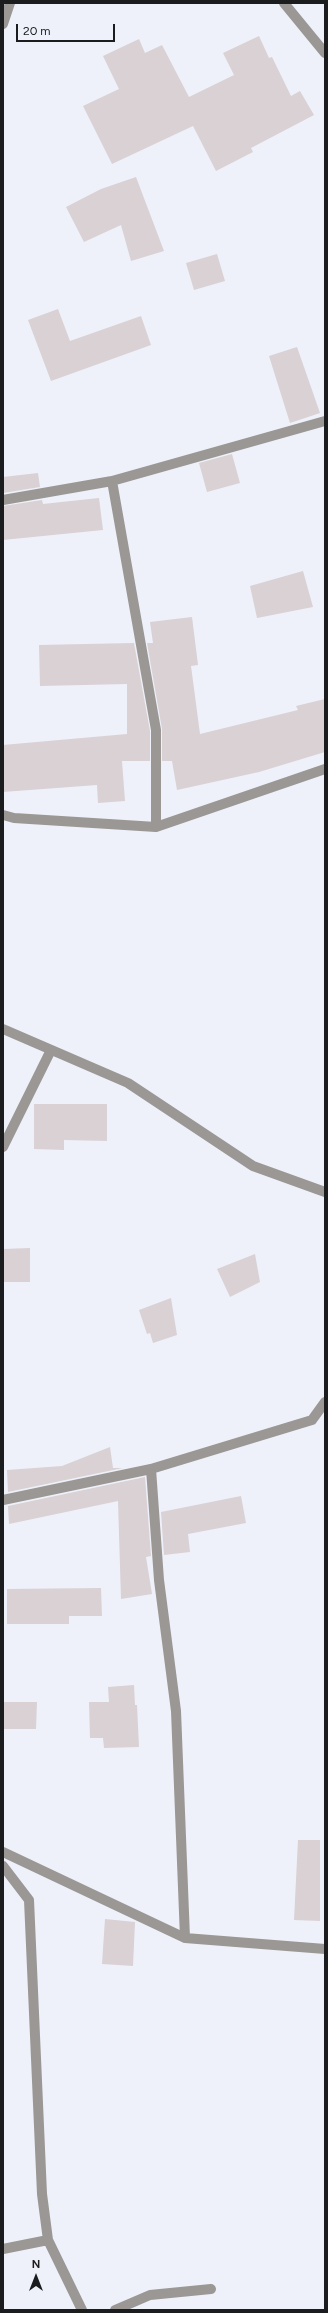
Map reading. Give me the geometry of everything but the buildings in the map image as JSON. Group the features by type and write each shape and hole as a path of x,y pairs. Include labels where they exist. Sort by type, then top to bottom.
{"street":[{"path":"3,24 10,3"},
{"path":"284,3 325,52"},
{"path":"3,500 112,481 325,421"},
{"path":"112,481 156,730 156,827"},
{"path":"3,815 14,818 156,827 325,770"},
{"path":"3,1029 128,1083 253,1166 325,1192"},
{"path":"3,1148 51,1050"},
{"path":"3,1500 151,1469 312,1420 325,1402"},
{"path":"151,1469 159,1580 176,1711 185,1938"},
{"path":"3,1852 185,1938 325,1949"},
{"path":"3,1866 29,1900 42,2194 48,2240 82,2310"},
{"path":"3,2249 48,2240"},
{"path":"115,2310 150,2295 211,2289"}]}
